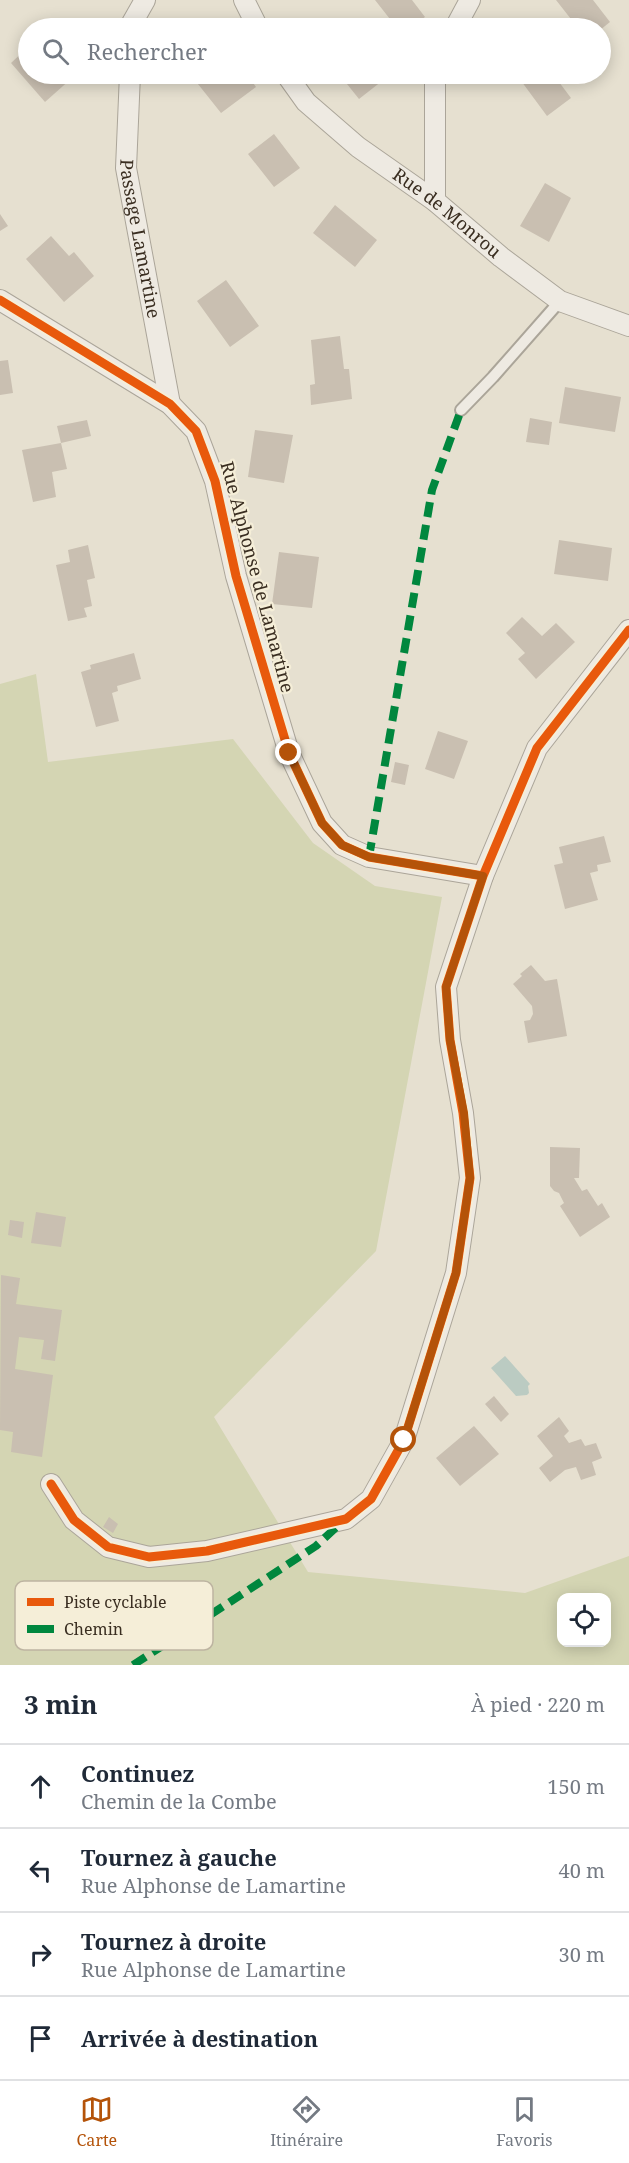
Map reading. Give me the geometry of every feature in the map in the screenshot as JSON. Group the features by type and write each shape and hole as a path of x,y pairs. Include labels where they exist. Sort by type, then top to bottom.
{"street":[{"path":"135,18 145,0"},
{"path":"244,0 253,18"},
{"path":"460,18 470,0"},
{"name":"Passage Lamartine","path":"130,84 126,168 170,404"},
{"name":"Rue de Monrou","path":"293,84 306,102 349,139 435,201 501,257 560,301 629,326"},
{"path":"435,84 435,201"},
{"name":"Rue Alphonse de Lamartine","path":"0,300 170,404 196,431 216,481 236,576 286,742 322,823 342,845 369,857 483,876"},
{"path":"51,1485 74,1520 108,1547 149,1557 207,1551 346,1519 371,1499 404,1440 456,1273 470,1178 464,1113 450,1040 446,987 483,876 537,747 629,630"}],"lane":[{"path":"461,410 560,301"}],"green space":[{"path":"36,674 48,762 233,739 313,843 375,886 442,897 376,1251 214,1417 308,1572 525,1593 629,1556 629,1665 0,1665 0,684"}],"shaded area":[{"path":"505,1356 530,1384 527,1395 516,1396 491,1368"}],"building":[{"path":"375,0 412,0 425,17 424,18 389,18"},
{"path":"556,0 593,0 607,18 570,18"},
{"path":"18,56 18,71 11,63"},
{"path":"29,84 65,84 45,102"},
{"path":"198,84 254,84 256,87 221,113"},
{"path":"347,84 378,84 359,99"},
{"path":"523,84 560,84 571,98 547,116"},
{"path":"274,134 300,168 274,187 248,154"},
{"path":"545,183 571,198 549,242 520,226"},
{"path":"335,205 377,240 355,267 313,233"},
{"path":"0,214 8,226 0,231"},
{"path":"51,236 69,256 74,252 94,276 64,302 26,259"},
{"path":"226,280 259,326 230,347 197,301"},
{"path":"340,336 344,369 349,369 352,399 311,405 310,385 315,384 311,340"},
{"path":"8,360 13,393 0,395 0,361"},
{"path":"565,387 621,397 615,432 559,423"},
{"path":"530,418 552,422 549,445 526,442"},
{"path":"87,420 91,436 61,443 57,426"},
{"path":"255,430 293,435 284,483 248,477"},
{"path":"61,443 67,469 52,472 56,497 33,502 22,450"},
{"path":"559,540 612,548 608,581 554,574"},
{"path":"88,545 95,578 87,580 92,606 84,608 87,617 68,621 56,565 70,562 68,550"},
{"path":"279,552 319,557 312,608 272,604"},
{"path":"522,617 542,636 556,623 575,642 536,679 518,659 525,653 506,633"},
{"path":"134,653 141,679 117,686 118,691 112,693 119,721 96,727 81,672 91,669 90,665"},
{"path":"438,731 468,741 454,779 425,769"},
{"path":"395,762 409,765 405,785 391,782"},
{"path":"604,836 611,862 597,865 598,871 590,873 598,900 565,909 554,865 563,863 559,847"},
{"path":"531,965 545,981 557,979 567,1036 528,1043 524,1021 530,1020 533,1014 532,1006 513,984"},
{"path":"550,1147 580,1148 579,1178 574,1178 582,1191 587,1189 598,1206 602,1203 610,1217 580,1237 560,1206 564,1203 559,1193 550,1186"},
{"path":"36,1212 66,1217 61,1247 31,1243"},
{"path":"10,1220 24,1222 22,1238 8,1235"},
{"path":"1,1275 20,1278 16,1304 62,1310 55,1361 41,1359 44,1340 19,1337 15,1369 53,1375 42,1457 11,1452 13,1432 0,1430"},
{"path":"494,1396 509,1414 501,1422 485,1404"},
{"path":"559,1417 569,1431 564,1436 569,1443 581,1439 585,1446 596,1443 602,1458 592,1462 596,1475 581,1480 576,1467 565,1470 550,1482 539,1468 553,1456 537,1436"},
{"path":"474,1426 499,1454 460,1486 436,1458"},
{"path":"109,1517 118,1524 113,1533 103,1527"}],"marked path":[{"path":"369,857 432,490 461,410"},
{"path":"213,1613 316,1546 343,1521"},
{"path":"133,1665 156,1650"}],"cycle path":[{"path":"0,300 170,404 196,431 215,481 236,576 289,753 322,823 342,845 369,857 483,876"},
{"path":"51,1484 74,1520 108,1547 149,1557 207,1551 346,1519 371,1499 404,1440 456,1273 470,1178 463,1113 450,1040 446,987 483,876 537,748 629,630"}],"route":[{"path":"289,753 322,823 342,845 369,857 483,876 446,987 450,1040 464,1113 470,1178 456,1273 404,1440"}]}
